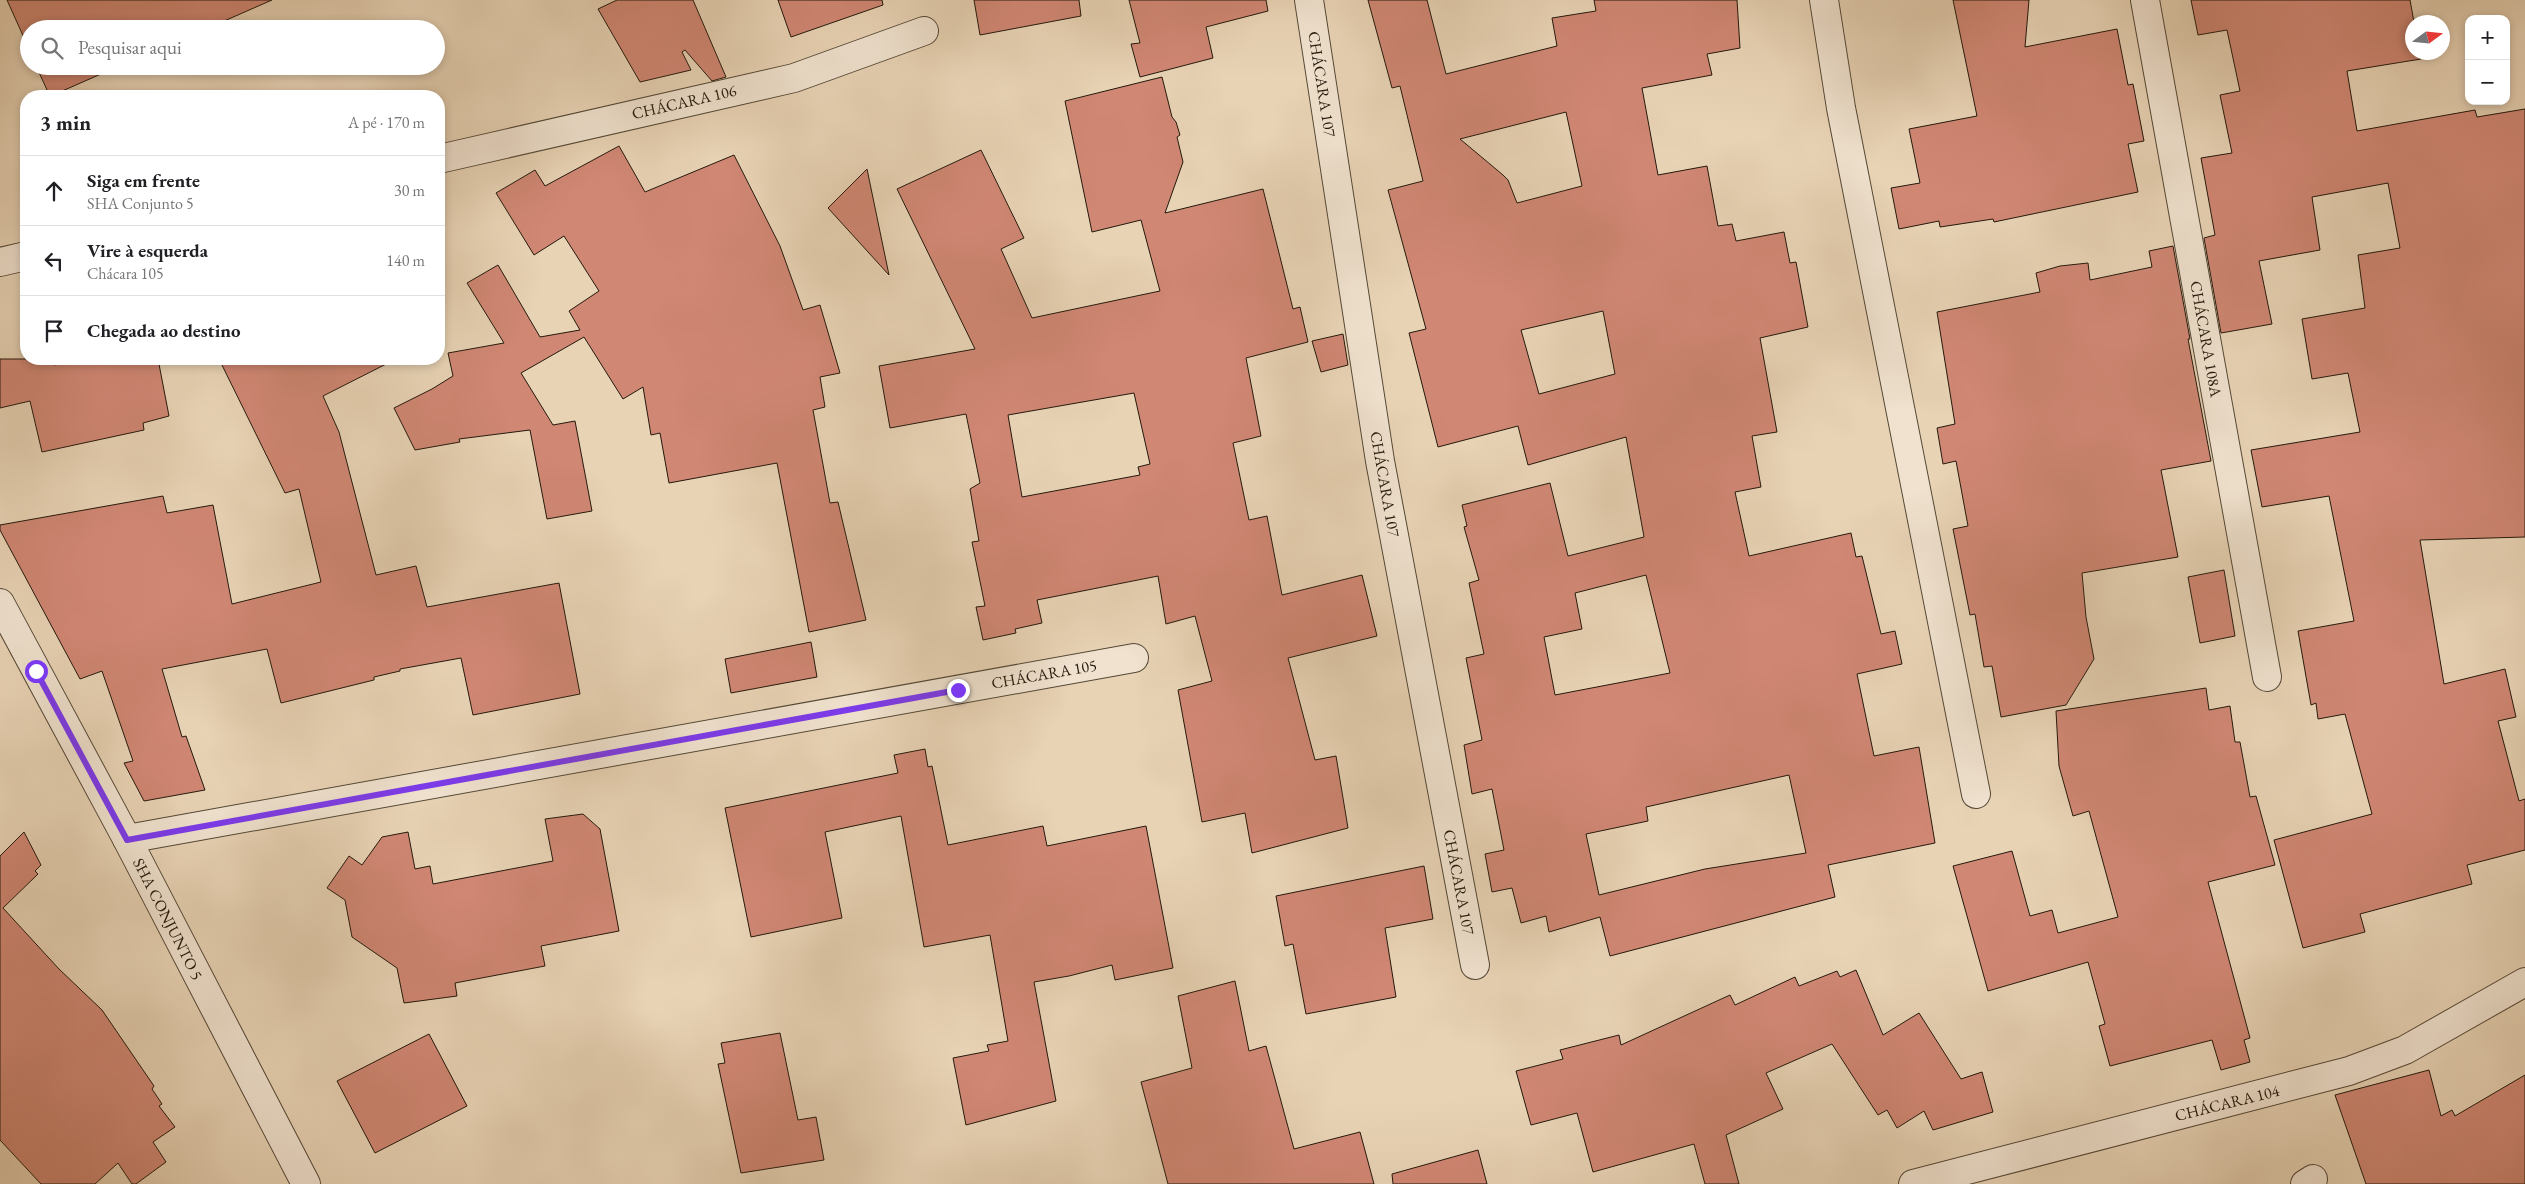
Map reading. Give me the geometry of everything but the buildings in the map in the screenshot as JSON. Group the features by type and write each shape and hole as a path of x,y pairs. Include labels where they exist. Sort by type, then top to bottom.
{"street":[{"name":"CHÁCARA 107","path":"1309,0 1380,461 1475,965"},
{"path":"1824,0 1841,108 1976,794"},
{"name":"CHÁCARA 108A","path":"2145,0 2266,677"},
{"name":"CHÁCARA 106","path":"445,158 794,78 924,31"},
{"path":"0,262 20,257"},
{"name":"SHA CONJUNTO 5","path":"0,603 127,840 306,1184"},
{"name":"CHÁCARA 105","path":"127,840 1134,658"},
{"name":"CHÁCARA 104","path":"1913,1184 2349,1071 2405,1050 2525,982"}],"route":[{"path":"36,671 127,840 958,690"}]}
